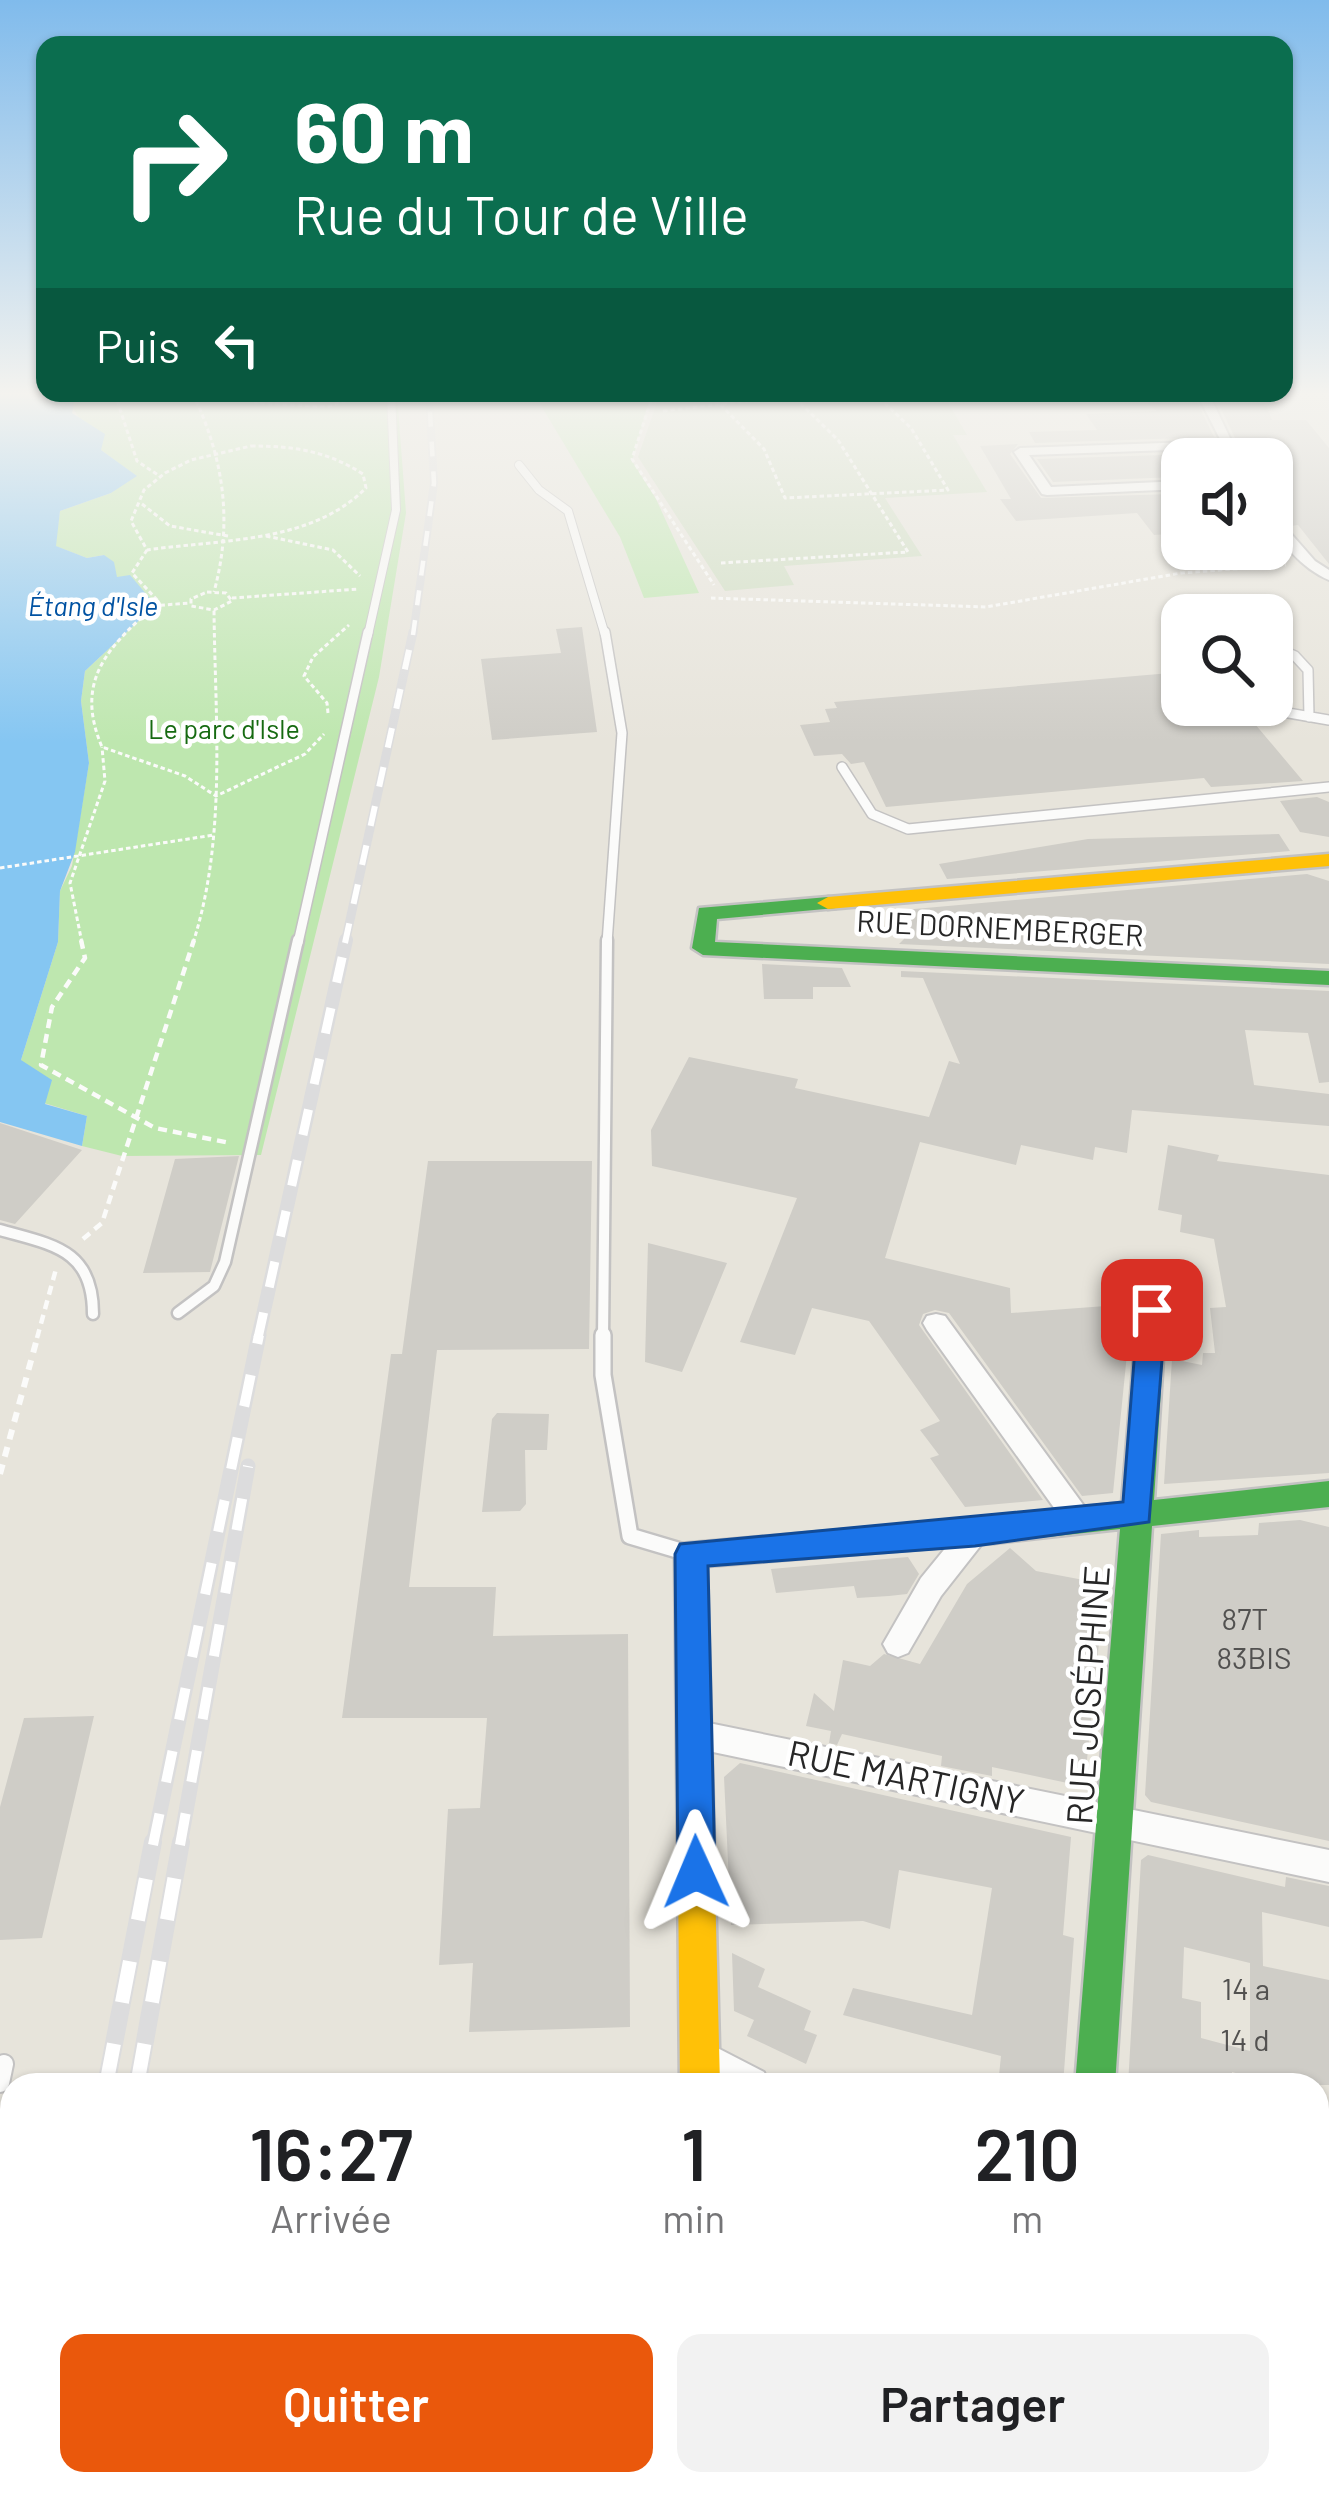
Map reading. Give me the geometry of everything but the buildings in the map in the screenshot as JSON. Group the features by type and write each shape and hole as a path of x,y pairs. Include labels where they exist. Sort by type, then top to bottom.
{"street":[{"path":"1293,543 1310,564 1329,576"},
{"name":"RUE DORNEMBERGER","path":"1329,860 707,914 703,948 1329,978"},
{"name":"RUE JOSÉPHINE","path":"1096,2073 1152,1310"},
{"path":"936,1323 1077,1518"},
{"path":"700,2071 691,1554 975,1532 1329,1494"},
{"path":"898,1644 932,1587 975,1532"},
{"name":"RUE MARTIGNY","path":"694,1734 1329,1866"}],"lane":[{"path":"178,1312 214,1286 230,1242 396,510"},
{"path":"566,510 604,627 622,733 607,917 603,1375 630,1536 691,1554"},
{"path":"1293,655 1308,670 1309,717"},
{"path":"1293,714 1325,720 1329,732"},
{"path":"842,767 872,814 908,830 1329,787"},
{"path":"0,1230 69,1252 85,1264 96,1288 93,1314"}],"path":[{"path":"138,510 131,521 137,541 147,550"},
{"path":"149,510 169,526 228,536"},
{"path":"214,592 228,536 225,510"},
{"path":"224,1143 183,1137 41,1065 41,1039 53,1005 69,973 85,958 70,883 105,781 102,747 89,716 98,662 160,602 132,573 147,550 260,535 332,518 344,510"},
{"path":"665,510 714,585"},
{"path":"721,563 908,552 882,510"},
{"path":"138,607 190,603 214,592 232,598 364,588 357,565 339,552 260,535"},
{"path":"711,598 986,607 1181,573 1310,564"},
{"path":"190,603 214,610 232,598"},
{"path":"0,1474 58,1262 102,1223 202,914 216,796 214,610"},
{"path":"216,796 305,754 330,727 327,703 304,676 313,657 353,621"},
{"path":"102,747 185,776 216,796"},
{"path":"0,868 214,835"}],"green space":[{"name":"Le parc d'Isle","path":"406,510 379,677 261,1155 122,1156 82,1146 87,1116 44,1103 21,1060 58,942 60,891 72,866 89,763 81,701 85,671 146,614 136,610 138,604 151,602 117,578 104,555 87,558 55,546 60,511"},
{"path":"604,510 661,510 699,593 644,598"},
{"path":"673,510 893,510 922,556 784,566 794,585 725,591"}],"water":[{"name":"Étang d'Isle","path":"0,510 62,510 56,546 87,558 104,555 114,562 117,577 130,575 153,602 138,604 136,610 147,613 85,671 81,701 89,763 75,852 60,891 58,942 21,1060 52,1080 45,1104 87,1116 82,1146 0,1122"}],"railway":[{"path":"413,635 430,510"},
{"path":"345,943 413,632"},
{"path":"258,1338 346,940"},
{"path":"153,1845 259,1335"},
{"path":"180,1845 248,1466"},
{"path":"108,2073 153,1842"},
{"path":"139,2073 181,1842"}],"traffic: fast":[{"path":"828,903 707,913 703,948 1329,978"},
{"path":"1096,2073 1152,1310"},
{"path":"994,1530 1329,1494"}],"traffic: slow":[{"path":"828,903 1329,860"},
{"path":"700,2073 691,1554 994,1530"}],"route":[{"path":"696,1872 691,1554 975,1532 1138,1513 1152,1310"}]}
